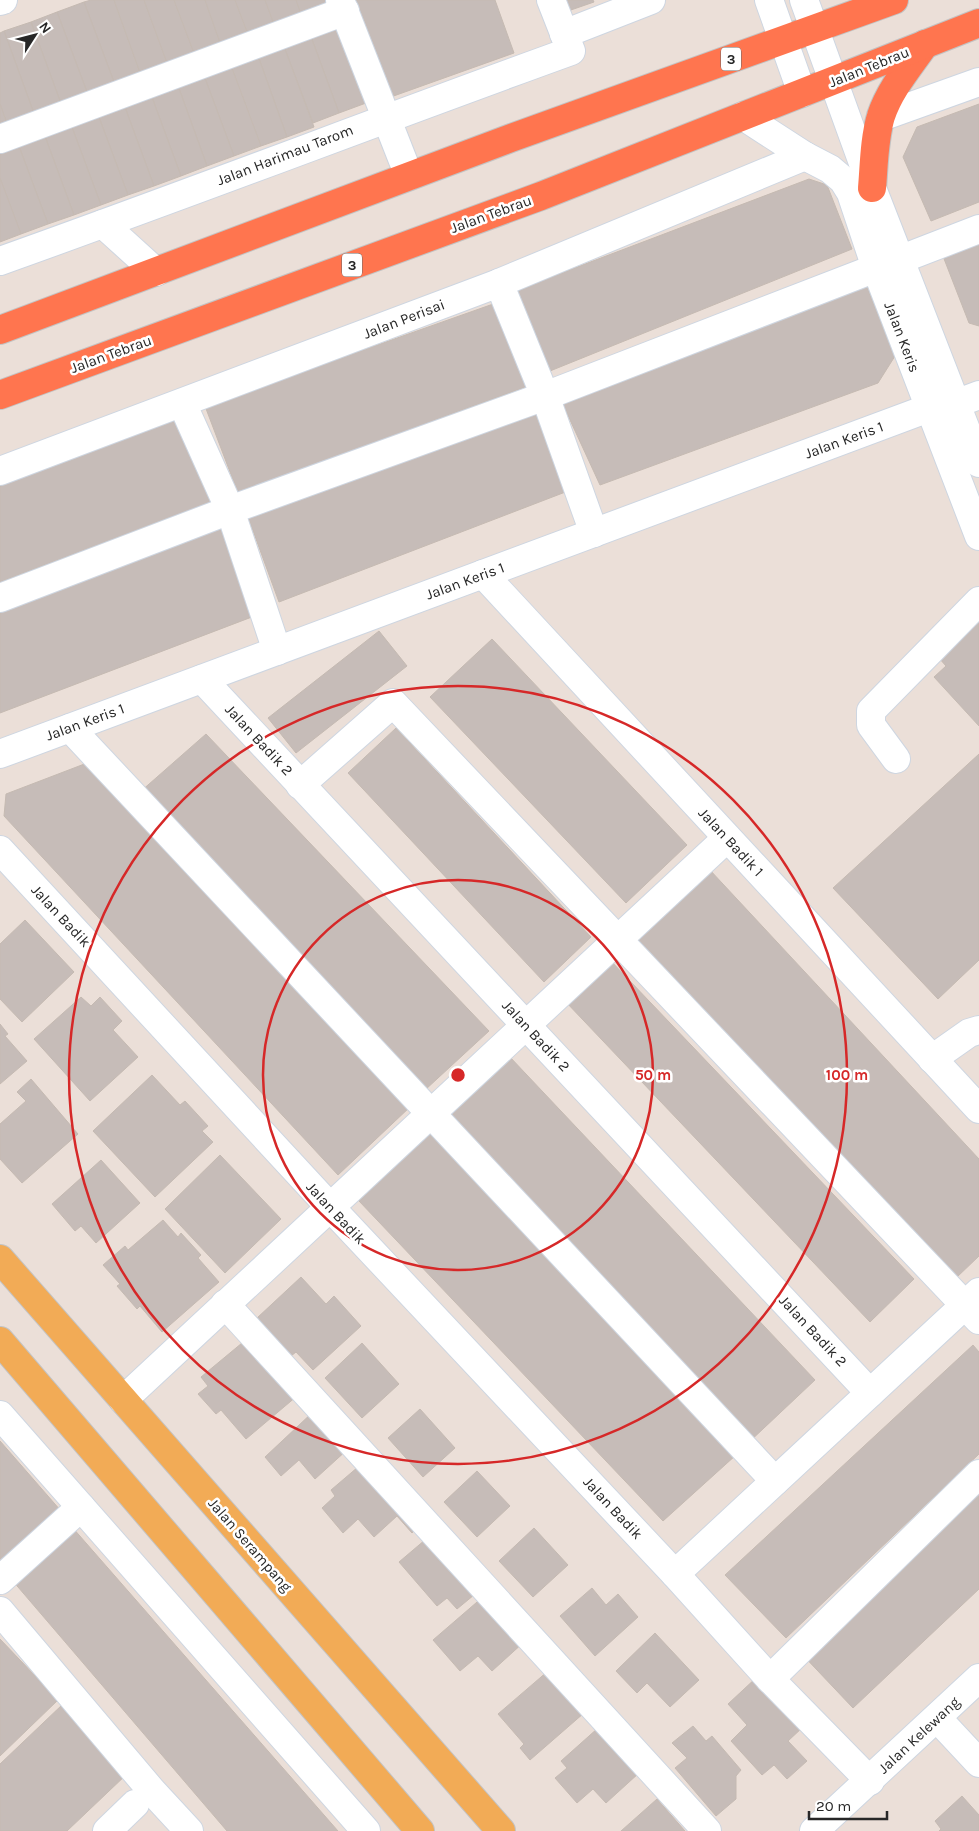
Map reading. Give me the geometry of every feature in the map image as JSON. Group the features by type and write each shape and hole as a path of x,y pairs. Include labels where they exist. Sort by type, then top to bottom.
{"highway":[{"name":"3","path":"0,330 409,176 814,29 884,1"},
{"name":"Jalan Tebrau","path":"0,395 541,196 979,23"},
{"path":"872,188 876,142 881,117 891,94 925,44"}],"main road":[{"name":"Jalan Serampang","path":"0,1258 501,1831"},
{"path":"0,1341 420,1831"}],"street":[{"path":"551,0 567,43"},
{"name":"Jalan Harimau Tarom","path":"0,261 386,117 567,43 651,0"},
{"path":"769,0 802,93"},
{"name":"Jalan Keris","path":"804,0 872,188 888,264"},
{"path":"0,139 342,6 409,176"},
{"path":"881,117 979,82"},
{"name":"Jalan Keris","path":"743,116 805,156 830,169 843,180 888,264 954,402 979,463"},
{"name":"Jalan Perisai","path":"0,472 499,283 805,156"},
{"path":"103,224 156,272"},
{"path":"0,598 230,510 545,396 979,229"},
{"path":"499,283 545,396 594,533"},
{"name":"Jalan Keris","path":"954,402 979,536"},
{"name":"Jalan Keris 1","path":"0,754 594,533 954,402"},
{"path":"182,403 230,510 277,651"},
{"name":"Jalan Badik 1","path":"483,574 979,1109"},
{"path":"896,759 871,725 871,711 979,601"},
{"name":"Jalan Badik 2","path":"202,679 870,1393"},
{"path":"300,785 393,703 617,940 974,1306 870,1393 675,1574"},
{"path":"70,728 775,1481"},
{"path":"123,1400 727,838"},
{"name":"Jalan Badik","path":"0,850 330,1207 675,1574 770,1679 870,1781"},
{"path":"932,1059 969,1033 979,1030"},
{"path":"225,1304 707,1831"},
{"path":"0,1415 366,1831"},
{"path":"770,1679 979,1474"},
{"path":"0,1580 81,1507"},
{"path":"0,1611 152,1791 189,1831"},
{"name":"Jalan Kelewang","path":"814,1831 979,1678"},
{"path":"937,1718 979,1763"},
{"path":"107,1831 135,1804"}],"building":[{"path":"91,0 114,0 143,81 117,90 84,2"},
{"path":"114,0 144,0 170,71 143,81"},
{"path":"144,0 174,0 197,61 170,71"},
{"path":"174,0 205,0 223,51 197,61"},
{"path":"205,0 235,0 251,42 223,51"},
{"path":"235,0 265,0 277,32 251,42"},
{"path":"265,0 296,0 304,22 277,32"},
{"path":"296,0 326,0 331,12 304,22"},
{"path":"352,0 495,0 514,53 388,98"},
{"path":"560,0 593,0 594,2 565,12"},
{"path":"84,2 117,90 90,100 57,12"},
{"path":"57,12 90,100 63,109 31,22"},
{"path":"31,22 63,109 36,119 4,31"},
{"path":"337,24 366,103 339,113 310,34"},
{"path":"4,31 36,119 9,129 0,104 0,33"},
{"path":"310,34 339,113 313,123 283,44"},
{"path":"283,44 314,127 287,137 257,53"},
{"path":"257,53 287,137 261,146 230,63"},
{"path":"230,63 261,146 234,156 203,73"},
{"path":"203,73 234,156 207,166 177,83"},
{"path":"177,83 207,166 181,176 150,92"},
{"path":"150,92 181,176 154,186 123,102"},
{"path":"123,102 154,186 128,195 97,112"},
{"path":"0,104 9,129 0,133"},
{"path":"979,104 979,202 931,221 903,157 917,127"},
{"path":"97,112 128,195 101,205 70,122"},
{"path":"70,122 101,205 74,215 43,131"},
{"path":"43,131 74,215 48,224 17,141"},
{"path":"17,141 48,224 21,234 0,178 0,147"},
{"path":"0,178 21,234 0,242"},
{"path":"809,179 827,185 852,249 545,373 514,291"},
{"path":"979,237 979,326 969,323 941,251"},
{"path":"864,279 895,356 878,383 600,485 559,396"},
{"path":"496,303 528,386 238,493 205,406"},
{"path":"536,405 568,491 279,602 248,517"},
{"path":"182,416 214,501 0,582 0,486"},
{"path":"224,524 257,615 0,713 0,605"},
{"path":"979,622 979,726 934,677 946,666 939,658"},
{"path":"379,631 407,666 296,753 268,718"},
{"path":"492,639 687,845 626,903 430,697"},
{"path":"396,728 591,937 544,982 348,773"},
{"path":"206,734 489,1031 425,1090 140,792"},
{"path":"979,754 979,960 938,999 833,888"},
{"path":"87,763 411,1106 338,1175 4,816 6,794"},
{"path":"709,869 979,1159 979,1256 956,1278 632,941"},
{"path":"25,920 74,972 22,1022 0,999 0,944"},
{"path":"609,959 914,1279 870,1322 565,1001"},
{"path":"81,997 91,1006 100,997 122,1021 113,1030 138,1057 90,1101 34,1039"},
{"path":"0,1024 8,1034 5,1036 27,1061 0,1084"},
{"path":"509,1056 815,1380 747,1444 445,1117"},
{"path":"152,1075 180,1105 185,1101 208,1126 202,1131 213,1142 155,1197 93,1131"},
{"path":"31,1079 78,1134 22,1183 0,1159 0,1124 26,1101 17,1092"},
{"path":"431,1130 736,1455 663,1521 359,1201"},
{"path":"220,1155 281,1219 225,1273 165,1209"},
{"path":"101,1160 140,1203 96,1243 81,1226 75,1231 52,1204"},
{"path":"163,1220 178,1237 181,1233 201,1255 198,1258 219,1282 162,1332 140,1306 137,1309 117,1286 120,1284 103,1265 125,1246 128,1250"},
{"path":"301,1277 326,1304 334,1296 361,1326 313,1370 296,1352 291,1356 257,1318"},
{"path":"248,1338 297,1396 246,1439 221,1410 216,1414 198,1394 208,1386 201,1377"},
{"path":"362,1343 399,1384 362,1418 325,1378"},
{"path":"973,1345 979,1352 979,1454 786,1638 725,1575"},
{"path":"420,1409 455,1448 423,1477 388,1438"},
{"path":"314,1411 348,1449 315,1479 299,1460 281,1476 265,1457"},
{"path":"0,1441 61,1511 0,1563"},
{"path":"365,1461 421,1524 412,1533 397,1516 374,1537 358,1519 343,1533 322,1508 335,1496 331,1490"},
{"path":"477,1471 510,1506 477,1537 444,1502"},
{"path":"979,1482 979,1589 853,1708 799,1651"},
{"path":"72,1527 338,1831 227,1831 12,1580"},
{"path":"534,1528 568,1565 533,1597 499,1561"},
{"path":"432,1534 480,1590 457,1609 447,1598 437,1606 399,1562"},
{"path":"592,1588 606,1605 618,1594 638,1617 595,1656 560,1616"},
{"path":"484,1596 524,1642 492,1671 478,1656 460,1671 433,1640"},
{"path":"655,1633 699,1680 670,1707 647,1683 637,1693 616,1671"},
{"path":"0,1639 58,1700 0,1756"},
{"path":"548,1671 584,1713 530,1760 520,1748 524,1744 498,1714"},
{"path":"757,1677 803,1727 788,1741 807,1761 787,1779 774,1765 762,1775 731,1741 747,1725 728,1704"},
{"path":"63,1704 128,1773 67,1831 0,1831 0,1764"},
{"path":"693,1726 706,1741 712,1736 741,1770 736,1776 736,1799 716,1816 675,1768 687,1758 672,1743"},
{"path":"598,1728 639,1773 606,1803 593,1789 577,1803 555,1778 567,1768 561,1761"},
{"path":"962,1796 979,1815 979,1831 939,1831 941,1829 935,1821"},
{"path":"657,1799 685,1831 621,1831"}]}
